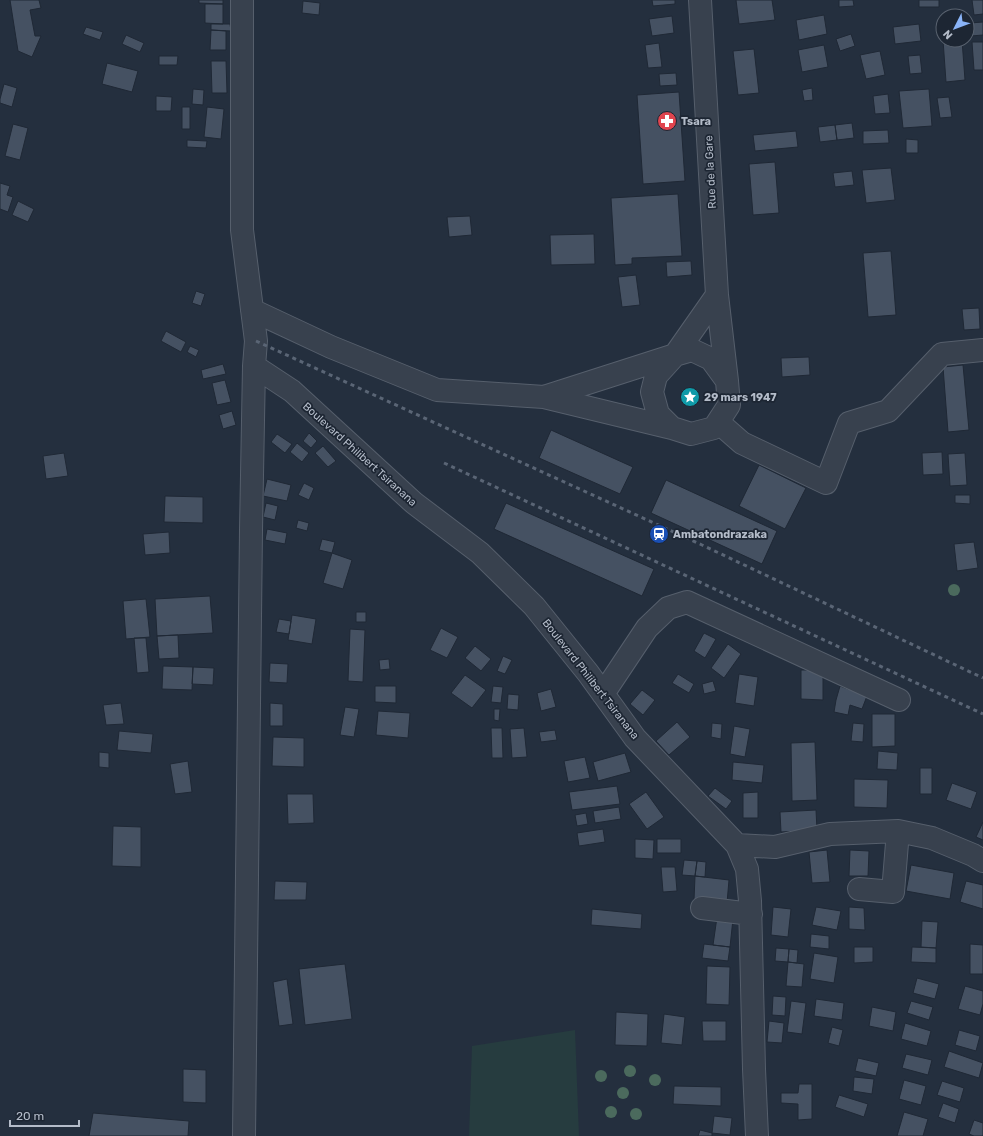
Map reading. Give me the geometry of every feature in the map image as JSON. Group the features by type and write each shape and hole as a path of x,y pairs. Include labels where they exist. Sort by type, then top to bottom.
{"street":[{"path":"242,0 242,230 256,341 254,366 251,530 244,1136"},
{"name":"Rue de la Gare","path":"700,0 717,295 727,380"},
{"path":"672,428 658,414 652,392 656,376 675,355 717,295"},
{"path":"252,310 331,347 437,390 544,397 692,434 714,428 729,405 727,380 711,359 692,350 544,397"},
{"path":"718,422 742,443 826,482 848,423 888,411 942,354 983,350"},
{"name":"Boulevard Philibert Tsiranana","path":"254,366 292,391 414,503 480,553 534,606 588,673 635,738 737,845"},
{"path":"603,694 647,628 668,608 687,602 899,700"},
{"path":"859,889 893,892 898,830"},
{"path":"757,1136 751,914 747,869 737,845 775,847 830,834 898,830 932,838 973,855 983,861"},
{"path":"702,908 751,914"}],"green space":[{"path":"575,1030 579,1136 469,1136 472,1046"}],"building":[{"path":"10,0 39,0 41,8 30,10 35,36 41,36 32,57 18,51"},
{"path":"199,0 223,0 223,4 199,3"},
{"path":"652,0 675,0 675,4 653,6"},
{"path":"736,0 772,0 775,20 739,24"},
{"path":"839,0 853,0 854,6 839,7"},
{"path":"919,0 939,0 939,7 919,7"},
{"path":"972,0 983,0 983,14 975,15 975,8 973,8"},
{"path":"303,1 320,3 319,15 302,13"},
{"path":"205,4 223,4 223,24 205,23"},
{"path":"824,15 827,34 799,40 796,20"},
{"path":"672,16 674,33 652,36 649,19"},
{"path":"983,22 983,35 975,36 975,23"},
{"path":"211,24 230,24 231,31 211,30"},
{"path":"919,24 921,41 895,44 893,27"},
{"path":"86,27 103,32 100,40 83,34"},
{"path":"211,30 226,31 226,50 210,50"},
{"path":"851,34 855,46 840,51 836,39"},
{"path":"126,35 144,43 140,52 122,44"},
{"path":"975,42 983,42 983,70 974,70 972,48 975,48"},
{"path":"659,43 662,67 648,68 645,45"},
{"path":"824,45 828,67 802,72 798,50"},
{"path":"944,48 963,48 965,80 946,82"},
{"path":"754,49 759,93 738,95 733,51"},
{"path":"880,51 885,75 866,79 860,55"},
{"path":"920,55 922,73 910,74 908,56"},
{"path":"159,56 178,56 177,65 159,65"},
{"path":"211,61 226,61 227,93 212,93"},
{"path":"107,63 138,71 132,92 102,84"},
{"path":"676,73 677,85 660,86 659,74"},
{"path":"4,84 17,88 12,107 0,103"},
{"path":"812,88 813,100 804,101 802,90"},
{"path":"193,89 204,90 203,105 192,104"},
{"path":"929,89 932,126 903,128 899,91"},
{"path":"679,92 685,181 643,184 637,95"},
{"path":"888,94 890,113 875,114 873,96"},
{"path":"156,96 172,97 171,111 156,111"},
{"path":"949,97 952,117 940,118 937,98"},
{"path":"182,107 190,107 190,129 182,129"},
{"path":"207,107 224,109 221,139 204,137"},
{"path":"852,123 854,138 837,140 835,125"},
{"path":"13,124 28,128 20,160 5,156"},
{"path":"835,125 837,140 820,142 818,127"},
{"path":"888,130 889,143 863,144 863,131"},
{"path":"796,131 798,147 755,151 753,135"},
{"path":"906,139 918,140 918,153 906,153"},
{"path":"187,140 207,141 206,148 187,147"},
{"path":"775,162 779,213 753,215 749,164"},
{"path":"891,168 895,200 866,203 862,170"},
{"path":"852,171 854,185 835,187 833,173"},
{"path":"0,183 10,186 7,195 13,197 8,212 0,209"},
{"path":"678,194 682,256 632,258 632,264 615,265 611,198"},
{"path":"18,201 34,209 28,222 12,215"},
{"path":"470,216 472,235 449,237 447,217"},
{"path":"594,234 595,264 551,265 550,235"},
{"path":"891,251 896,315 868,317 863,253"},
{"path":"691,261 692,275 667,277 666,262"},
{"path":"636,275 640,305 622,307 618,277"},
{"path":"196,291 205,294 201,306 192,303"},
{"path":"979,308 980,329 964,330 962,309"},
{"path":"166,331 186,342 181,352 161,341"},
{"path":"190,346 199,350 196,357 187,352"},
{"path":"809,357 810,375 782,377 781,358"},
{"path":"223,364 226,374 203,379 201,370"},
{"path":"963,365 969,430 948,432 943,367"},
{"path":"225,380 231,402 217,405 212,383"},
{"path":"232,411 236,425 223,429 219,415"},
{"path":"551,430 633,467 620,494 539,458"},
{"path":"309,433 317,441 311,448 303,441"},
{"path":"277,434 292,444 285,453 271,442"},
{"path":"297,443 309,453 302,462 290,452"},
{"path":"323,446 336,461 328,467 315,453"},
{"path":"942,452 943,474 923,475 922,453"},
{"path":"64,453 68,476 46,479 43,456"},
{"path":"965,453 967,485 950,486 948,454"},
{"path":"759,465 806,488 785,529 739,506"},
{"path":"267,479 291,485 287,501 263,496"},
{"path":"666,480 777,531 762,564 651,513"},
{"path":"304,483 314,488 309,500 298,495"},
{"path":"955,495 970,495 970,504 955,503"},
{"path":"165,496 203,497 203,523 164,522"},
{"path":"266,503 278,506 275,520 263,517"},
{"path":"506,503 654,569 642,596 494,529"},
{"path":"298,520 309,523 307,531 296,528"},
{"path":"267,529 287,533 285,544 265,540"},
{"path":"169,532 170,553 145,555 143,534"},
{"path":"322,539 335,542 332,553 319,550"},
{"path":"974,542 978,568 957,571 954,544"},
{"path":"332,553 352,560 343,589 323,583"},
{"path":"210,596 213,633 157,636 155,599"},
{"path":"146,599 150,637 126,639 123,601"},
{"path":"356,612 366,612 366,622 356,622"},
{"path":"292,615 316,619 312,644 288,640"},
{"path":"279,619 291,621 289,634 276,632"},
{"path":"441,628 458,637 447,658 430,650"},
{"path":"350,629 365,630 363,682 348,681"},
{"path":"704,633 716,639 705,658 694,651"},
{"path":"178,635 179,658 159,659 157,636"},
{"path":"134,638 146,638 149,672 137,673"},
{"path":"728,644 741,654 724,678 711,668"},
{"path":"475,646 491,659 481,671 465,658"},
{"path":"503,656 512,660 505,674 497,671"},
{"path":"389,659 390,669 380,670 379,660"},
{"path":"270,663 288,664 287,683 269,682"},
{"path":"163,666 193,667 192,690 162,689"},
{"path":"193,667 214,668 213,685 192,684"},
{"path":"801,670 823,670 823,700 801,699"},
{"path":"678,674 694,684 689,693 672,683"},
{"path":"739,674 758,677 754,706 735,703"},
{"path":"465,675 486,690 472,708 451,693"},
{"path":"713,681 716,691 704,694 702,684"},
{"path":"375,686 396,686 396,703 375,702"},
{"path":"493,686 503,687 501,703 491,702"},
{"path":"840,686 867,696 862,709 850,705 848,715 834,712"},
{"path":"551,689 556,707 541,711 537,693"},
{"path":"642,690 655,700 643,715 630,704"},
{"path":"508,694 519,695 518,710 507,709"},
{"path":"121,703 124,724 106,725 103,705"},
{"path":"270,703 283,704 283,726 270,726"},
{"path":"345,707 359,709 354,737 340,735"},
{"path":"494,709 500,709 499,721 494,720"},
{"path":"378,711 410,713 408,738 376,735"},
{"path":"872,714 895,714 895,746 872,747"},
{"path":"677,722 690,737 669,755 656,741"},
{"path":"712,723 722,724 721,739 711,737"},
{"path":"853,723 864,724 863,742 851,741"},
{"path":"734,726 750,729 745,757 730,754"},
{"path":"491,728 502,728 503,758 492,758"},
{"path":"524,728 527,757 512,758 510,729"},
{"path":"555,730 557,740 541,742 539,732"},
{"path":"119,731 153,734 151,753 117,750"},
{"path":"273,737 304,738 304,767 272,766"},
{"path":"815,742 817,800 792,801 791,743"},
{"path":"878,751 898,753 897,770 877,769"},
{"path":"99,752 109,753 109,768 99,767"},
{"path":"625,753 631,772 598,781 593,762"},
{"path":"585,757 590,778 568,782 564,761"},
{"path":"188,761 192,792 175,794 170,764"},
{"path":"733,762 764,765 762,783 732,780"},
{"path":"920,768 932,768 932,794 920,794"},
{"path":"854,779 888,780 887,808 854,807"},
{"path":"952,783 977,792 971,809 946,800"},
{"path":"617,786 620,804 572,810 569,792"},
{"path":"715,788 732,801 726,809 708,796"},
{"path":"646,792 664,817 647,829 629,804"},
{"path":"758,792 758,818 743,818 743,793"},
{"path":"287,794 313,794 314,823 288,824"},
{"path":"619,807 621,819 595,823 593,811"},
{"path":"816,810 817,830 781,832 780,812"},
{"path":"586,813 588,824 577,826 575,815"},
{"path":"983,822 983,840 976,837"},
{"path":"113,826 141,827 141,867 112,866"},
{"path":"603,829 605,842 579,846 577,833"},
{"path":"635,839 654,840 653,859 635,858"},
{"path":"657,839 681,839 681,853 657,853"},
{"path":"827,850 830,882 812,883 809,852"},
{"path":"850,850 869,851 868,876 849,876"},
{"path":"684,860 697,861 695,876 682,875"},
{"path":"697,861 706,862 705,877 695,876"},
{"path":"911,865 954,873 950,899 906,891"},
{"path":"661,867 675,867 677,891 663,892"},
{"path":"695,876 729,880 727,903 694,900"},
{"path":"275,881 307,882 306,900 274,900"},
{"path":"966,881 983,885 983,909 960,902"},
{"path":"773,907 791,909 788,937 771,935"},
{"path":"816,907 841,911 837,930 812,925"},
{"path":"849,907 864,908 865,930 849,929"},
{"path":"592,909 642,914 641,929 591,925"},
{"path":"717,917 733,919 730,947 713,945"},
{"path":"922,921 938,922 936,948 921,947"},
{"path":"811,934 829,936 829,949 810,947"},
{"path":"704,944 730,947 728,961 702,958"},
{"path":"970,944 983,945 983,974 970,974"},
{"path":"854,947 873,947 873,962 854,963"},
{"path":"912,947 936,948 936,963 911,962"},
{"path":"776,948 789,949 788,962 775,961"},
{"path":"789,949 798,950 797,963 788,962"},
{"path":"814,953 838,957 834,983 810,979"},
{"path":"788,962 804,964 802,987 786,986"},
{"path":"345,964 352,1019 305,1025 299,969"},
{"path":"707,966 730,967 729,1005 706,1004"},
{"path":"917,978 939,984 935,999 913,993"},
{"path":"287,979 293,1024 279,1026 273,982"},
{"path":"965,986 983,991 983,1004 980,1015 958,1009"},
{"path":"773,996 786,997 785,1016 772,1015"},
{"path":"816,999 844,1003 842,1020 814,1016"},
{"path":"791,1001 806,1003 802,1034 787,1032"},
{"path":"911,1001 933,1007 929,1020 907,1013"},
{"path":"872,1007 896,1012 893,1031 869,1026"},
{"path":"616,1012 648,1014 647,1046 615,1045"},
{"path":"664,1014 685,1017 682,1045 661,1043"},
{"path":"702,1021 726,1021 726,1041 703,1041"},
{"path":"769,1021 784,1023 782,1043 767,1042"},
{"path":"905,1023 931,1031 927,1046 901,1039"},
{"path":"832,1027 843,1030 839,1046 828,1043"},
{"path":"959,1030 980,1036 976,1051 955,1045"},
{"path":"949,1051 983,1063 979,1078 944,1067"},
{"path":"906,1054 932,1060 928,1075 902,1068"},
{"path":"858,1058 879,1063 876,1076 855,1071"},
{"path":"183,1069 206,1070 206,1103 183,1102"},
{"path":"854,1077 874,1079 872,1094 853,1091"},
{"path":"904,1080 926,1086 921,1105 899,1099"},
{"path":"942,1081 964,1088 960,1102 937,1095"},
{"path":"799,1084 812,1084 812,1119 798,1120 798,1104 781,1103 781,1093 798,1093"},
{"path":"674,1086 721,1087 721,1106 673,1104"},
{"path":"839,1095 868,1104 864,1117 835,1107"},
{"path":"943,1103 959,1109 955,1123 938,1117"},
{"path":"904,1112 928,1119 923,1136 897,1136"},
{"path":"93,1113 189,1121 188,1136 89,1136"},
{"path":"714,1116 732,1118 730,1135 712,1133"},
{"path":"974,1120 983,1123 983,1136 974,1136 969,1134"},
{"path":"700,1130 712,1133 712,1136 698,1136"}],"railway":[{"path":"256,341 702,545 983,678"},
{"path":"444,463 983,714"}],"place":[{"name":"Tsara","path":"667,121"},
{"name":"29 mars 1947","path":"690,397"},
{"name":"Ambatondrazaka","path":"659,534"}]}
